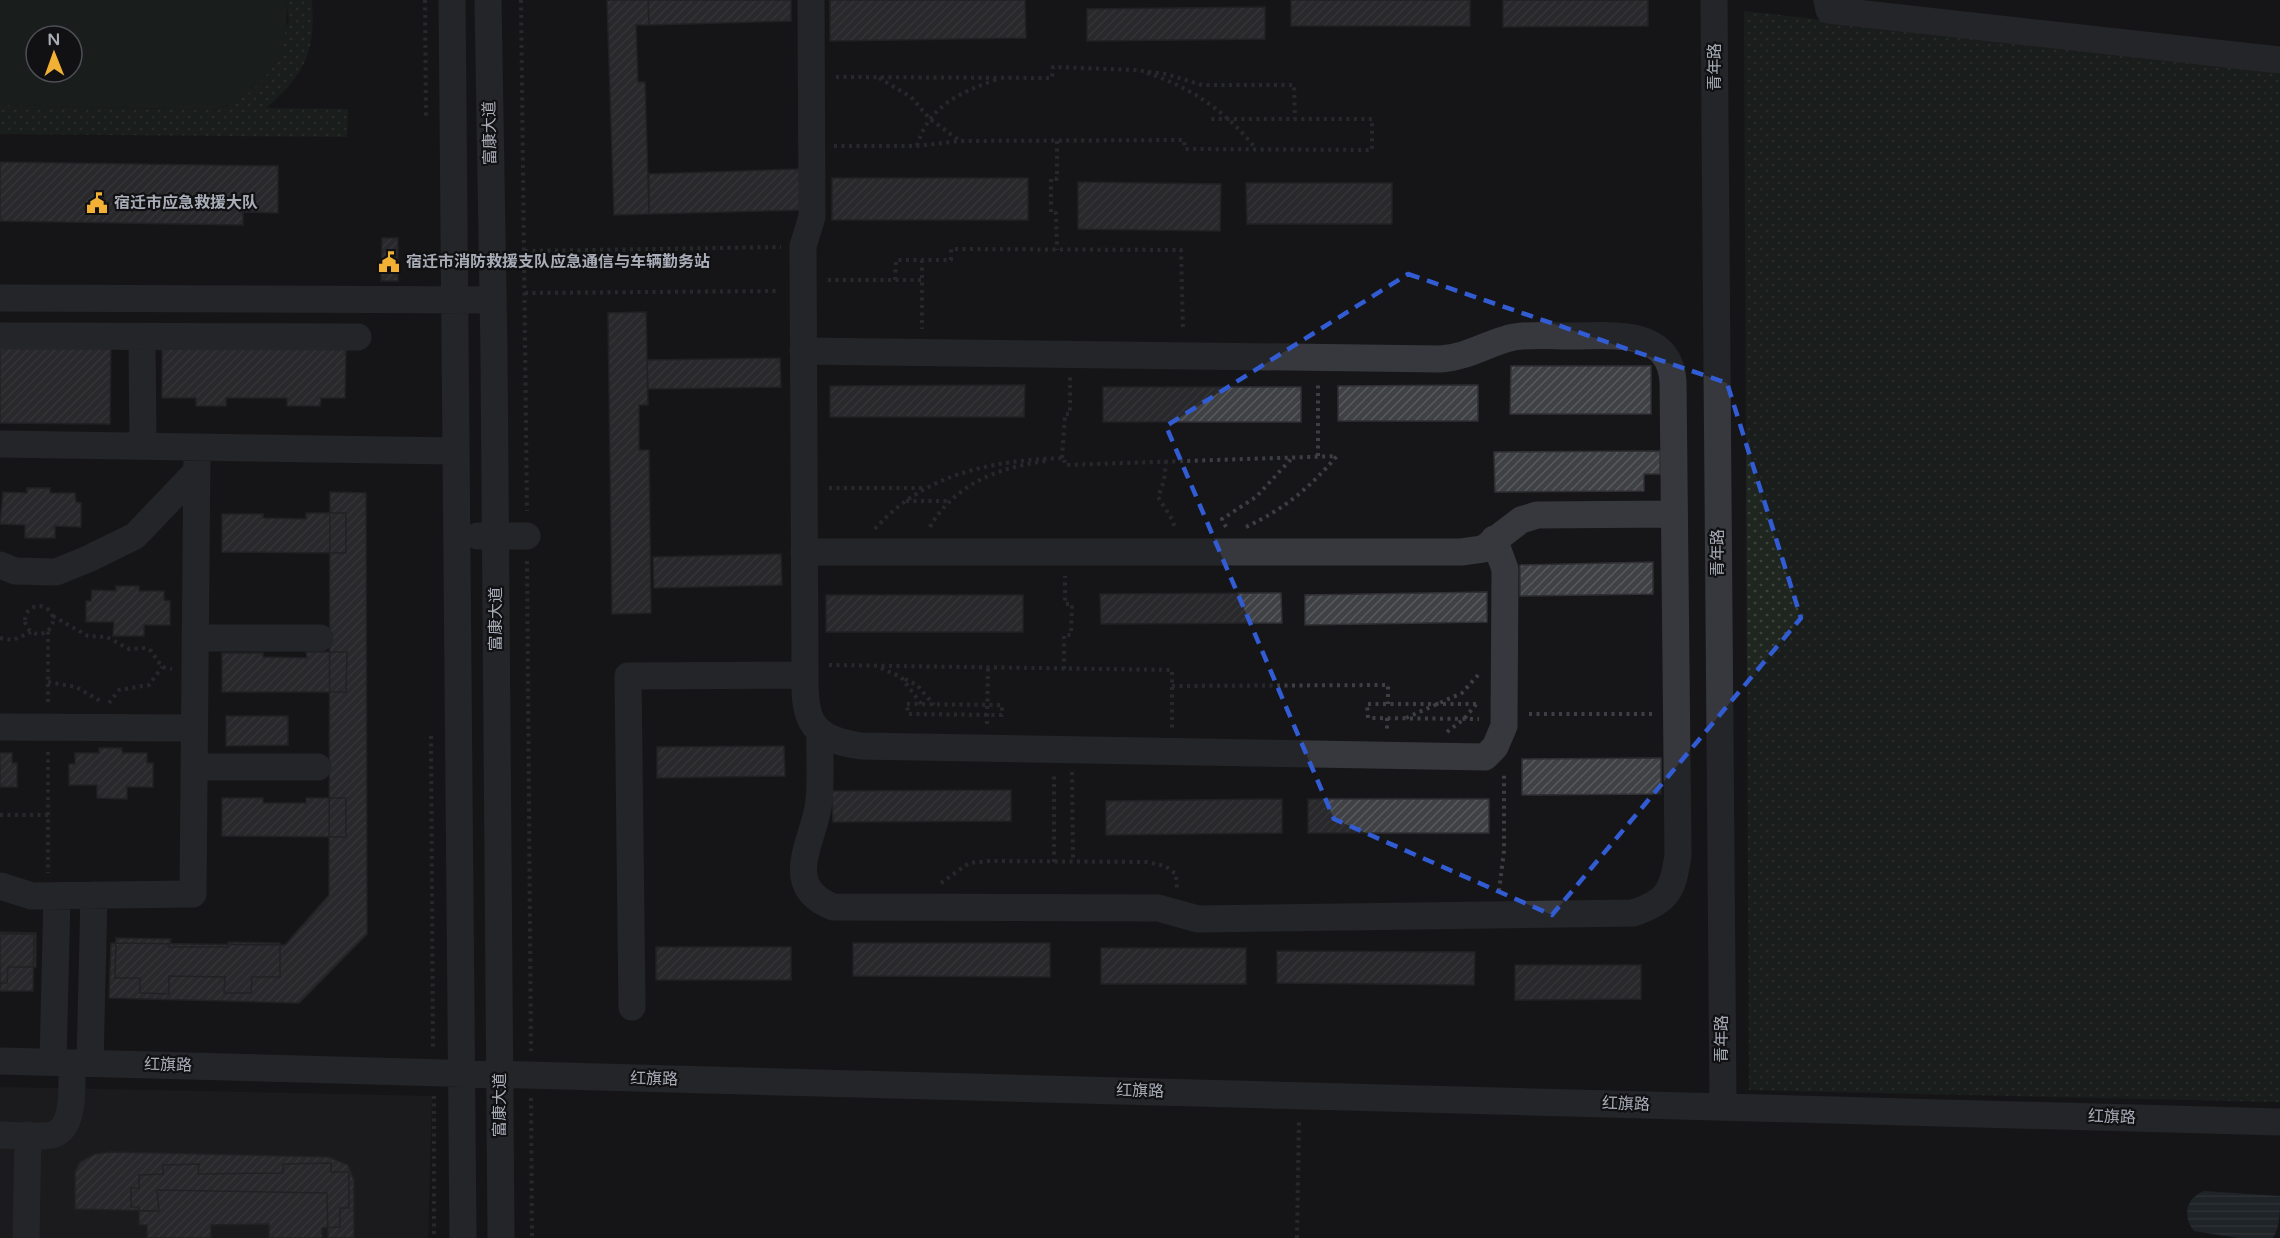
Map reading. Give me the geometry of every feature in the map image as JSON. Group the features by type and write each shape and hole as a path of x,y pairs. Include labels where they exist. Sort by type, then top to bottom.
{"street":[{"path":"452,0 463,1238"},
{"name":"富康大道","path":"488,0 493,300 501,1238"},
{"path":"811,0 812,217 803,246 804,706 811,723 820,734 837,743 861,746 1485,758 1495,747 1505,569 1494,539"},
{"name":"青年路","path":"1714,0 1723,1106"},
{"path":"1827,0 1829,10 2280,60"},
{"path":"0,298 493,300"},
{"path":"803,351 1455,358 1512,338 1529,335 1632,336 1649,343 1663,354 1672,366 1678,855 1675,880 1668,896 1649,908 1633,913 1198,919 1158,909 833,907 818,901 809,891 803,863 818,808 820,734"},
{"path":"0,336 358,337"},
{"path":"142,337 143,446"},
{"path":"0,444 143,446 197,459 455,451"},
{"path":"0,566 15,571 56,572 135,536 197,459"},
{"path":"0,886 32,896 193,894 197,459"},
{"path":"804,552 1461,552 1483,549 1521,520 1538,515 1673,514"},
{"path":"456,536 527,536"},
{"path":"195,638 320,638"},
{"path":"632,1007 628,676 805,670"},
{"path":"0,727 48,727 107,717 194,728"},
{"path":"194,767 318,767"},
{"path":"0,1135 52,1135 61,1130 67,1121 71,1103 72,1063 94,895"},
{"path":"53,896 72,1063"},
{"name":"红旗路","path":"0,1061 2280,1122"},
{"path":"26,1238 28,1135"}],"path":[{"path":"424,0 426,120"},
{"path":"521,0 532,1238"},
{"path":"834,77 1052,78 1053,67 1135,70 1166,74 1202,85 1294,85 1295,119"},
{"path":"1135,70 1163,78 1190,91 1228,119 1256,150"},
{"path":"879,78 911,97 930,118 960,141"},
{"path":"917,146 930,118 950,99 1000,78"},
{"path":"811,146 917,146 960,141 1184,140 1185,149 1372,150 1372,119 1209,119"},
{"path":"1057,141 1057,179 1052,178 1051,213 1056,213 1057,250"},
{"path":"524,251 803,246"},
{"path":"895,280 896,260 951,260 951,249 1181,250 1183,355"},
{"path":"922,260 922,352"},
{"path":"525,293 922,280"},
{"path":"1071,354 1070,414 1065,414 1065,465 1337,456 1310,487 1293,501 1244,528"},
{"path":"1318,357 1318,456"},
{"path":"1229,533 1222,519 1256,497 1293,457"},
{"path":"856,551 877,526 905,501 927,488 961,473 993,464 1017,459 1064,458"},
{"path":"916,551 934,520 968,487 991,473 1013,465 1064,458"},
{"path":"1166,461 1164,481 1158,497 1173,521 1175,552"},
{"path":"804,488 927,488"},
{"path":"905,501 951,501"},
{"path":"1064,669 1064,635 1071,635 1071,604 1065,604 1065,552"},
{"path":"31,632 24,620 29,610 42,606 53,616 88,636 107,637 129,649 146,648 151,651 162,667"},
{"path":"53,616 48,631 48,815 53,896"},
{"path":"0,638 13,640 31,632 40,634 48,631"},
{"path":"805,670 878,666 1172,670 1172,752"},
{"path":"878,666 917,686 934,705"},
{"path":"48,682 76,687 107,717 115,693 149,685 162,667"},
{"path":"162,667 195,668"},
{"path":"1406,718 1462,693 1484,667"},
{"path":"987,748 988,668"},
{"path":"901,677 922,705"},
{"path":"1172,686 1388,685 1388,704"},
{"path":"1498,708 1464,718 1368,718 1367,704 1477,704 1498,708 1676,714"},
{"path":"1477,704 1498,708"},
{"path":"1443,735 1477,704"},
{"path":"907,705 934,705 988,705 1002,705 1002,715 908,714 907,705"},
{"path":"431,725 434,1238"},
{"path":"1054,862 1063,750"},
{"path":"1063,750 1072,862"},
{"path":"1481,915 1499,892 1502,874 1504,771"},
{"path":"0,815 48,815"},
{"path":"913,908 947,878 969,863 1147,862 1166,866 1176,874 1178,887 1168,911"},
{"path":"1297,1238 1300,1095"}],"highlighted area":[{"path":"1408,274 1727,383 1801,618 1552,915 1334,819 1166,426"}],"shaded area":[{"path":"0,0 286,0 287,19 284,37 279,54 270,70 246,95 212,110 0,105"},
{"path":"286,0 312,0 312,33 305,61 299,73 266,108 348,109 347,137 0,134 0,105 212,110 228,106 289,22"},
{"path":"1744,11 2280,72 2280,1102 1749,1090"},
{"path":"0,1087 432,1096 428,1238 0,1238"},
{"path":"2204,1191 2280,1196 2280,1213 2273,1238 2238,1238 2194,1231 2188,1219 2188,1208 2193,1198"}],"building":[{"path":"607,0 648,0 649,25 636,25 638,82 645,82 649,214 614,215"},
{"path":"648,0 791,0 791,21 649,25"},
{"path":"830,0 1025,0 1026,38 830,41"},
{"path":"1291,0 1470,0 1470,26 1291,26"},
{"path":"1503,0 1648,0 1648,26 1503,27"},
{"path":"1265,7 1265,39 1087,41 1087,9"},
{"path":"0,162 278,166 278,213 243,212 243,225 0,221"},
{"path":"800,169 801,210 649,214 649,174"},
{"path":"832,178 1028,178 1028,220 832,220"},
{"path":"1078,182 1221,184 1220,231 1078,229"},
{"path":"1246,183 1392,183 1392,224 1247,224"},
{"path":"382,238 398,238 398,281 381,281"},
{"path":"646,312 648,405 639,405 639,450 649,450 651,613 612,614 608,313"},
{"path":"0,340 111,342 110,424 0,423"},
{"path":"162,348 346,349 345,398 321,398 320,406 287,406 287,398 226,398 226,406 196,406 196,398 162,398"},
{"path":"780,358 781,387 648,389 647,360"},
{"path":"1511,366 1651,366 1651,414 1510,414"},
{"path":"1025,385 1024,417 830,417 830,386"},
{"path":"1478,385 1478,421 1338,421 1338,386"},
{"path":"1103,387 1301,387 1301,422 1103,422"},
{"path":"1660,451 1660,474 1644,474 1644,491 1495,492 1494,452"},
{"path":"27,488 50,488 50,493 75,493 76,502 81,503 81,527 55,526 55,538 25,538 25,525 0,524 3,492 27,493"},
{"path":"330,492 366,493 367,934 299,1003 109,998 111,943 285,945 329,895"},
{"path":"306,513 346,513 346,553 222,552 222,514 263,514 263,518 306,519"},
{"path":"781,554 782,585 654,588 653,557"},
{"path":"1653,562 1653,594 1520,596 1520,565"},
{"path":"116,586 139,586 139,591 164,591 164,600 170,601 170,625 144,625 144,636 113,636 114,622 86,622 86,601 91,601 92,590 116,591"},
{"path":"1487,592 1487,622 1305,625 1305,595"},
{"path":"1281,593 1282,623 1101,624 1100,594"},
{"path":"826,595 1023,595 1023,632 826,632"},
{"path":"306,652 347,652 346,692 222,692 222,653 263,653 263,657 307,658"},
{"path":"226,716 288,716 288,745 226,746"},
{"path":"784,746 785,776 657,778 657,747"},
{"path":"99,748 122,748 122,753 147,753 147,763 153,763 153,787 127,787 127,799 97,798 97,785 69,785 69,764 75,764 75,753 99,753"},
{"path":"0,753 12,753 12,763 17,763 17,787 0,787"},
{"path":"1661,758 1661,794 1522,795 1522,759"},
{"path":"1011,790 1011,821 833,822 832,791"},
{"path":"222,798 263,798 263,803 306,803 306,798 346,798 346,837 222,836"},
{"path":"1282,799 1282,833 1106,835 1106,801"},
{"path":"1308,799 1489,799 1489,833 1308,833"},
{"path":"0,932 36,933 36,967 8,967 7,983 0,983"},
{"path":"0,934 34,934 33,991 0,991"},
{"path":"116,938 171,939 169,947 228,947 228,942 280,943 280,977 252,977 251,993 224,993 225,977 169,976 169,994 140,993 140,978 115,978"},
{"path":"853,943 1050,943 1050,977 853,976"},
{"path":"656,947 791,947 791,980 656,980"},
{"path":"1101,948 1246,948 1246,984 1101,984"},
{"path":"1277,951 1475,952 1474,985 1277,983"},
{"path":"1515,965 1641,965 1641,999 1515,1000"},
{"path":"111,1152 329,1157 348,1165 354,1180 354,1238 328,1238 327,1193 157,1190 159,1211 75,1209 75,1172 80,1162 95,1154"},
{"path":"331,1163 331,1172 349,1172 349,1208 340,1208 340,1227 322,1228 322,1238 269,1238 269,1224 211,1225 211,1238 147,1238 147,1225 139,1225 139,1207 131,1207 131,1188 139,1188 139,1175 163,1174 163,1165 199,1164 198,1174 283,1173 283,1164"}],"place":[{"name":"宿迁市应急救援大队","path":"97,203"},
{"name":"宿迁市消防救援支队应急通信与车辆勤务站","path":"389,262"}]}
